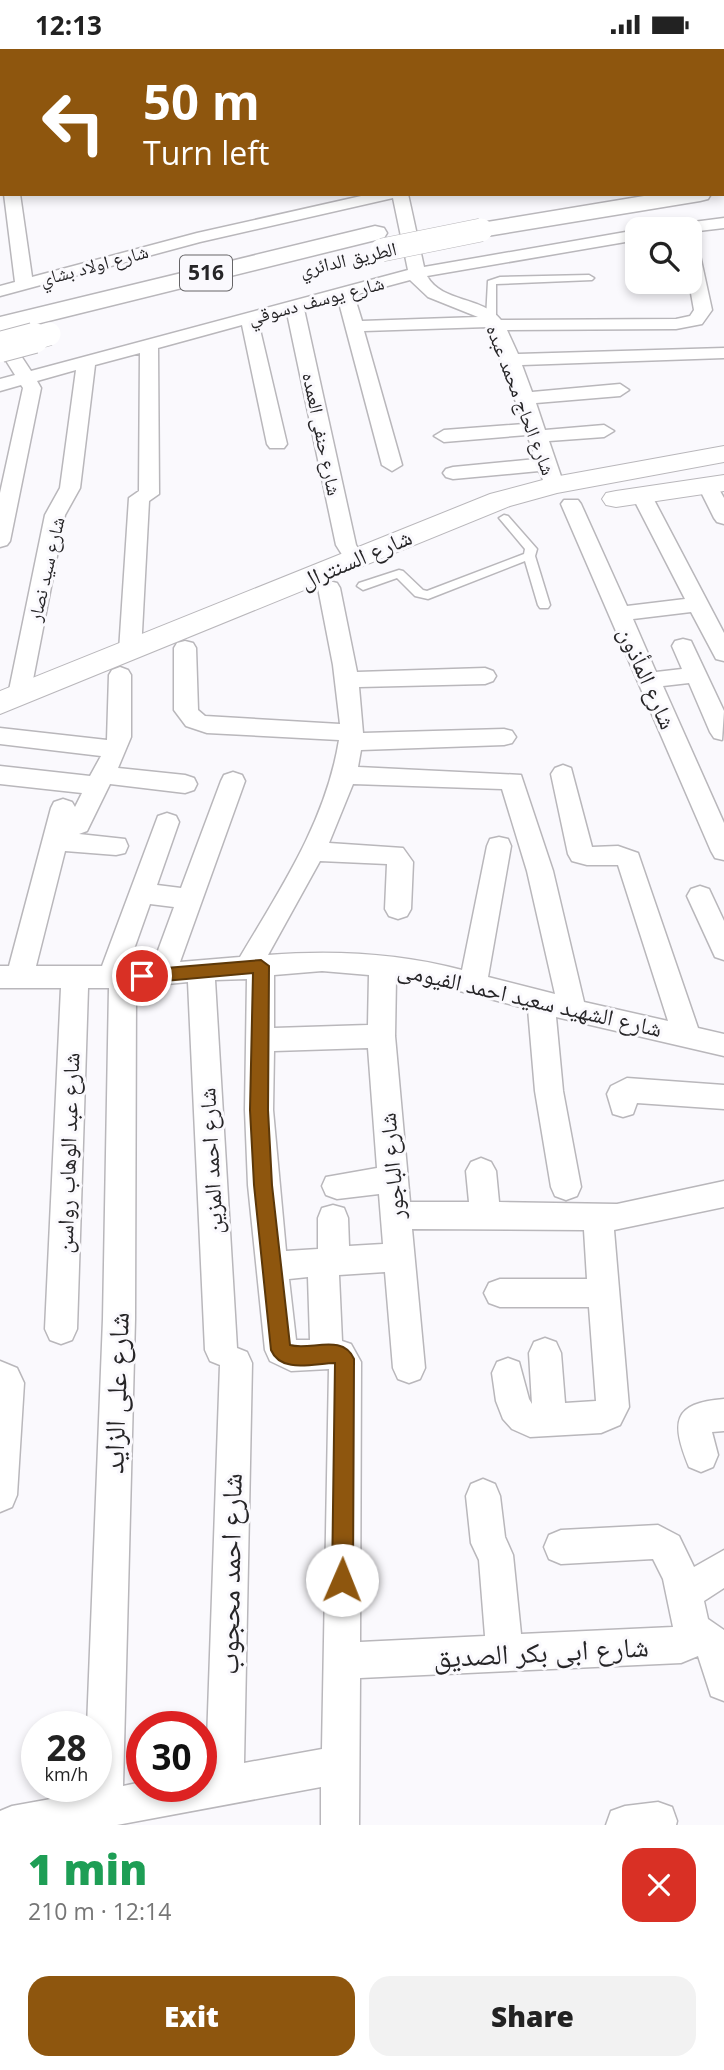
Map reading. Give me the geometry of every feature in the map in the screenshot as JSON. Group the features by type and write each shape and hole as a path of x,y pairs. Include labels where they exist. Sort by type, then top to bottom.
{"highway":[{"name":"الطريق الدائري","path":"0,347 44,325 378,241 475,221 563,196"},
{"name":"الطريق الدائري","path":"475,221 690,196 724,201"},
{"name":"الطريق الدائري","path":"0,325 44,325"}],"street":[{"path":"12,196 24,284"},
{"name":"شارع اولاد بشاي","path":"0,291 197,238 384,196"},
{"name":"شارع الحاج محمد عبده","path":"400,196 419,280 440,299 473,308 494,322 535,433 550,490"},
{"path":"702,226 724,223"},
{"name":"شارع يوسف دسوقي","path":"0,385 418,273 625,237"},
{"path":"345,292 392,465"},
{"path":"355,326 494,322 676,324 695,320 703,310 700,294"},
{"name":"شارع حنفى العمده","path":"294,305 346,545 359,573"},
{"path":"249,317 277,444"},
{"path":"0,337 32,388 0,541"},
{"path":"5,979 54,841 101,781 119,737 139,498 149,493 149,344"},
{"path":"510,360 724,353"},
{"name":"شارع سيد نصار","path":"9,699 55,515 71,488 86,361"},
{"path":"523,398 620,390"},
{"path":"444,436 604,431"},
{"name":"شارع السنترال","path":"0,725 126,663 359,573 467,512 550,490 724,454"},
{"path":"453,473 550,490"},
{"path":"716,484 724,518"},
{"name":"شارع السنترال","path":"9,699 185,648 504,517 550,490 642,496 716,484"},
{"name":"شارع المأذون","path":"550,490 619,614 717,821 724,851"},
{"path":"642,496 724,654"},
{"path":"330,588 351,738 345,775 254,967 259,1040 262,1173 270,1266 281,1346 283,1353 291,1356 340,1355 345,1362 340,1825"},
{"path":"619,614 698,604"},
{"path":"683,646 722,732"},
{"path":"185,648 186,710 196,722 351,738 504,737"},
{"path":"648,680 696,675"},
{"path":"345,680 485,676"},
{"path":"0,736 116,749"},
{"path":"0,775 185,784"},
{"path":"345,775 505,779 514,784 572,1010"},
{"path":"562,775 581,854 590,857 618,855 629,860 687,1036"},
{"path":"162,975 233,781"},
{"name":"شارع على الزايد","path":"103,1808 119,1319 117,977 167,822"},
{"path":"54,841 116,846"},
{"path":"473,983 499,846"},
{"path":"311,851 394,855 400,862 398,909"},
{"path":"142,893 190,899"},
{"path":"700,896 724,950"},
{"name":"شارع الشهيد سعيد احمد الفيومى","path":"5,979 162,975 321,961 383,965 473,983 572,1010 724,1045"},
{"name":"شارع الباجور","path":"383,965 381,1036 409,1368"},
{"name":"شارع احمد المزين","path":"201,972 228,1356"},
{"name":"شارع عبد الوهاب رواسن","path":"61,1329 75,978"},
{"path":"541,1002 549,1091 566,1187"},
{"path":"259,1040 381,1036"},
{"path":"623,1105 621,1094 627,1090 724,1097"},
{"path":"481,1171 486,1216"},
{"path":"337,1186 393,1179"},
{"path":"396,1215 598,1218 628,1216 724,1194"},
{"path":"327,1354 328,1261 333,1218"},
{"path":"508,1373 515,1409 519,1415 530,1421 601,1417 608,1414 613,1407 598,1218"},
{"path":"270,1266 399,1257"},
{"path":"500,1293 604,1293"},
{"path":"545,1353 550,1420"},
{"name":"شارع احمد محجوب","path":"225,1786 228,1356"},
{"path":"0,1495 4,1380"},
{"path":"701,1455 694,1425 700,1417 724,1415"},
{"path":"483,1496 488,1543 496,1555 505,1654"},
{"path":"561,1547 652,1541 662,1543 672,1556 692,1630 708,1636 713,1644 724,1683"},
{"path":"684,1593 724,1568"},
{"name":"شارع ابى بكر الصديق","path":"341,1661 681,1645 691,1641 692,1630"},
{"path":"12,1825 340,1765"}],"lane":[{"path":"494,322 491,283 507,279 589,278"},
{"path":"504,517 531,549 529,557 544,605"},
{"path":"359,573 399,574 419,593 426,595 529,557"}],"route":[{"path":"142,976 261,966 259,1110 270,1266 281,1350 291,1356 337,1353 345,1359 342,1580"}]}
